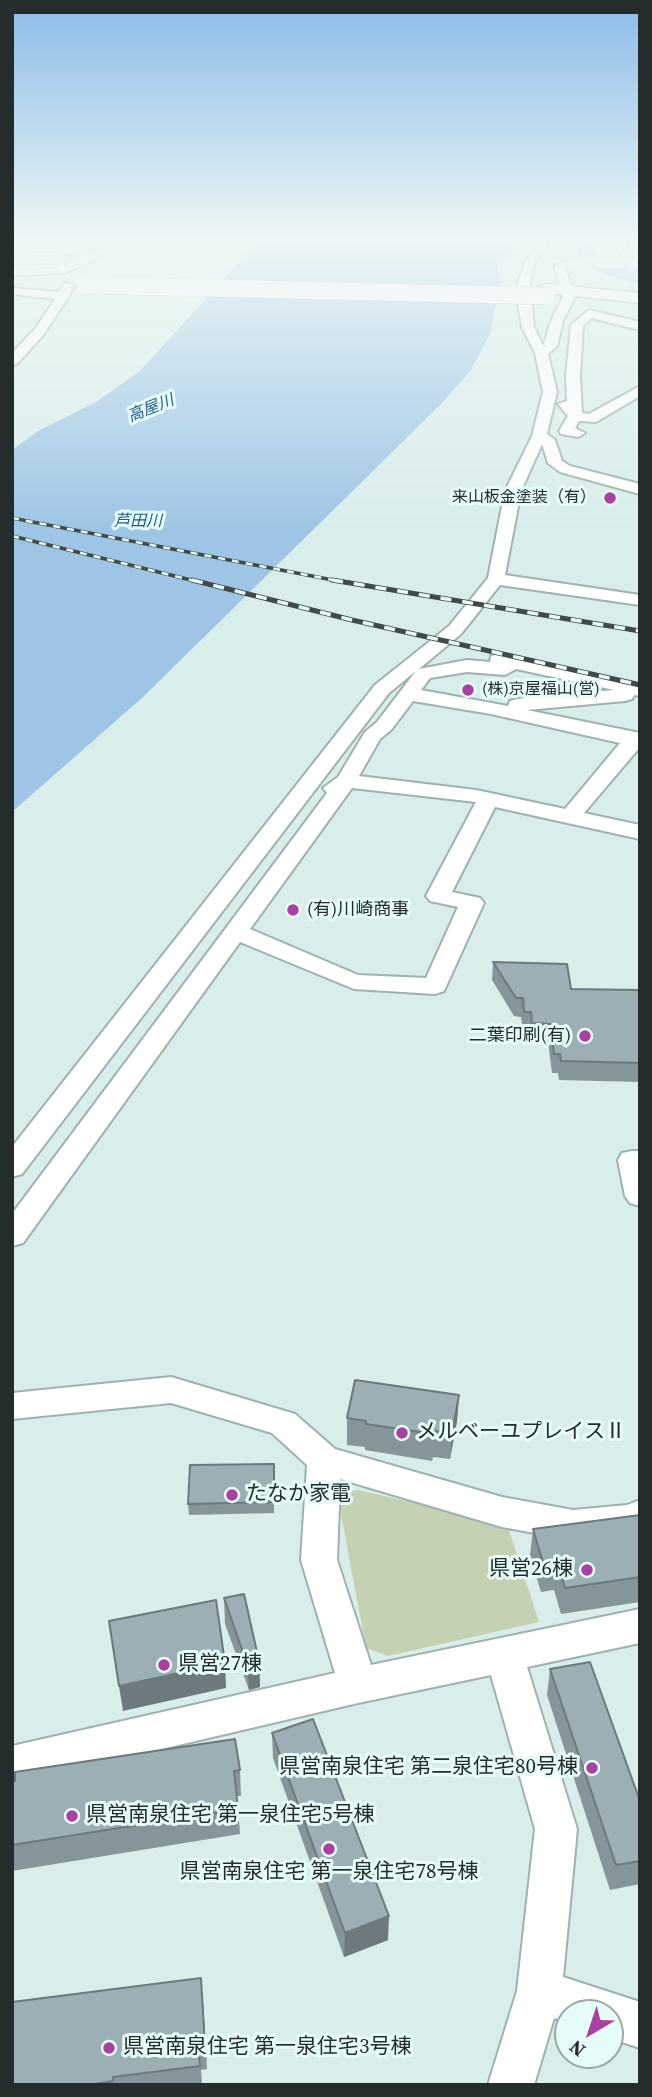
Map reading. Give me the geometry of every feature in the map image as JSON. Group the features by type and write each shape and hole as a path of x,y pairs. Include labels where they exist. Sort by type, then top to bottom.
{"street":[{"path":"12,361 35,335"},
{"path":"537,335 547,344"},
{"path":"12,1167 65,1103 272,828 382,689 455,629 496,579 513,491 539,436 550,392 547,344 551,335"},
{"path":"547,344 559,335"},
{"path":"576,335 573,376 575,416 566,431 578,433"},
{"path":"550,392 559,396 575,416 591,419 640,390"},
{"path":"539,436 548,440 555,463 565,469 640,489"},
{"path":"496,579 640,600"},
{"path":"431,647 638,690"},
{"path":"372,736 384,726 424,673 467,666 505,669 513,663"},
{"path":"12,1236 346,781 372,736 382,689"},
{"path":"491,708 632,694 638,690"},
{"path":"407,694 491,708 637,739 571,815"},
{"path":"272,828 346,781 488,799 571,815 634,831 640,811"},
{"path":"237,932 354,982 435,986 472,903 438,896 488,799"},
{"path":"195,986 218,902"},
{"path":"32,1209 25,1199 77,1117 65,1103"},
{"path":"640,1160 632,1160 640,1196"},
{"path":"12,1406 170,1390 284,1423 324,1460 502,1512 573,1525 632,1519 640,1515"},
{"path":"324,1460 319,1560 358,1685"},
{"path":"12,1765 358,1685 640,1626"},
{"path":"504,1656 556,1829 539,1991 512,2085"},
{"path":"539,1991 563,1999"}],"green space":[{"path":"358,1490 507,1524 539,1622 388,1656 366,1648 337,1493"}],"water":[{"name":"芦田川","path":"173,335 489,335 471,370 443,402 143,697 12,812 12,450 38,431 96,402 140,371"}],"building":[{"name":"二葉印刷(有)","path":"493,962 567,964 571,989 640,990 640,1063 561,1061 560,1054 554,1054 550,1024 532,1023 531,1012 524,1012 523,998 516,998"},
{"path":"355,1380 459,1395 452,1433 434,1431 434,1434 366,1424 366,1421 347,1418"},
{"name":"たなか家電","path":"274,1464 274,1502 188,1504 190,1465"},
{"path":"640,1515 640,1577 565,1588 558,1564 544,1566 533,1529"},
{"path":"244,1594 259,1661 247,1664 224,1598"},
{"path":"216,1600 225,1663 119,1686 109,1621"},
{"name":"県営南泉住宅 第二泉住宅80号棟","path":"590,1662 640,1801 640,1861 616,1865 550,1669"},
{"name":"県営南泉住宅 第一泉住宅78号棟","path":"313,1719 389,1916 345,1933 272,1733"},
{"path":"235,1739 240,1770 234,1771 238,1809 12,1845 12,1782 15,1781 15,1772"},
{"name":"県営南泉住宅 第一泉住宅3号棟","path":"201,1978 205,2046 198,2047 200,2066 113,2077 113,2081 89,2085 12,2085 12,2002"}],"railway":[{"path":"12,518 337,581"},
{"path":"12,536 199,582"},
{"path":"192,580 352,620 640,685"},
{"path":"332,580 337,581"},
{"path":"337,581 640,631"},
{"path":"337,581 343,582"}],"place":[{"name":"来山板金塗装（有）","path":"610,498"},
{"name":"(株)京屋福山(営)","path":"468,690"},
{"name":"(有)川崎商事","path":"293,910"},
{"name":"二葉印刷(有)","path":"585,1036"},
{"name":"メルベーユプレイスⅡ","path":"402,1433"},
{"name":"たなか家電","path":"232,1495"},
{"name":"県営26棟","path":"587,1570"},
{"name":"県営27棟","path":"164,1665"},
{"name":"県営南泉住宅 第二泉住宅80号棟","path":"592,1768"},
{"name":"県営南泉住宅 第一泉住宅5号棟","path":"72,1816"},
{"name":"県営南泉住宅 第一泉住宅78号棟","path":"329,1849"},
{"name":"県営南泉住宅 第一泉住宅3号棟","path":"109,2048"}],"water label":[{"name":"高屋川","path":"151,409"}]}
